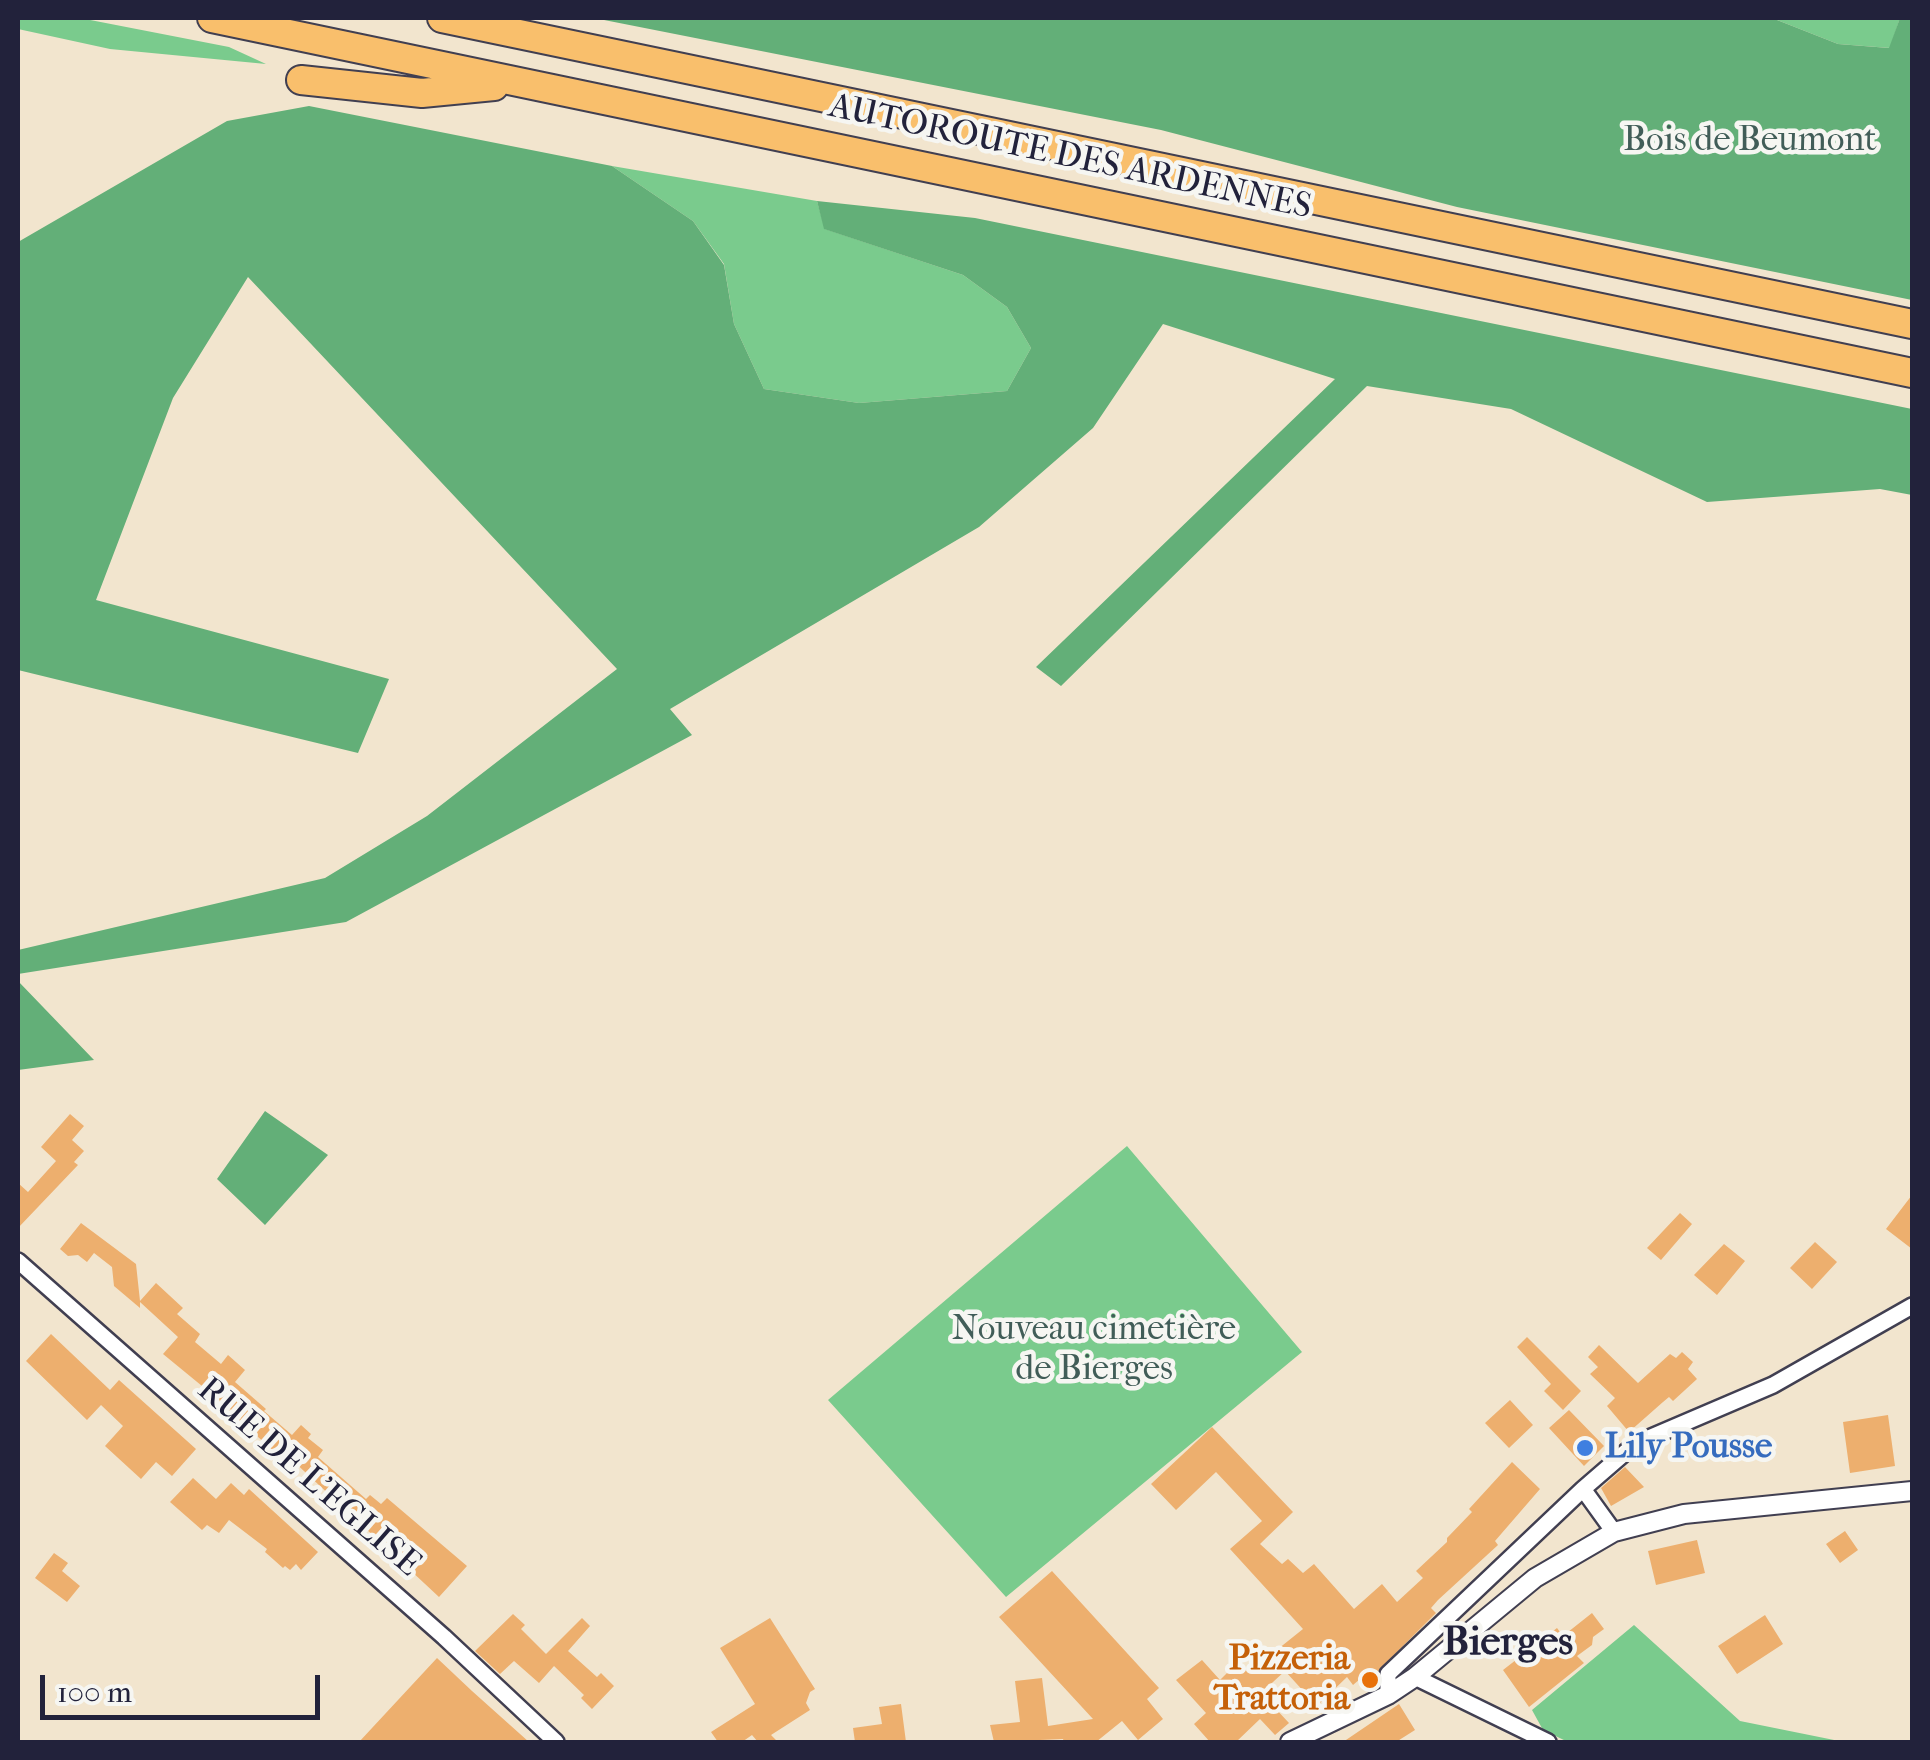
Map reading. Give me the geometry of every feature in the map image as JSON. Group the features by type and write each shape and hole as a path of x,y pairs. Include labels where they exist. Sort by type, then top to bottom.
{"highway":[{"name":"AUTOROUTE DES ARDENNES","path":"212,18 1912,373"},
{"name":"AUTOROUTE DES ARDENNES","path":"442,18 1912,324"},
{"path":"520,18 544,39"},
{"path":"301,80 422,92 525,84"}],"street":[{"name":"RUE DE L'EGLISE","path":"18,1261 444,1637 556,1742"},
{"path":"1388,1696 1388,1674 1583,1488 1635,1444 1773,1385 1912,1306"},
{"path":"1583,1488 1614,1532"},
{"path":"1290,1742 1388,1696 1535,1578 1614,1532 1684,1514 1912,1490"},
{"path":"1415,1677 1548,1742"}],"green space":[{"path":"18,18 80,18 229,47 266,64 110,49 18,29"},
{"name":"Bois de Beumont","path":"594,18 1772,18 1838,44 1889,48 1900,18 1912,18 1912,300 1457,207 1161,130"},
{"path":"1772,18 1900,18 1890,48 1838,44"},
{"path":"309,106 612,166 693,221 724,265 734,324 764,389 859,403 1007,391 1031,348 1007,307 963,275 824,229 817,201 975,218 1912,409 1912,495 1880,489 1707,502 1511,409 1367,386 1061,686 1036,667 1335,379 1163,324 1093,428 979,527 670,709 692,735 346,922 18,974 18,950 325,878 427,816 617,669 248,277 173,398 96,600 389,679 358,753 18,670 18,242 227,121"},
{"path":"612,166 817,201 825,229 963,275 1007,307 1031,348 1007,391 859,403 764,389 734,324 724,264 693,221"},
{"path":"18,981 94,1060 18,1070"},
{"path":"265,1111 328,1155 265,1225 217,1179"},
{"name":"Nouveau cimetière de Bierges","path":"1127,1146 1302,1352 1006,1597 828,1400"},
{"path":"1634,1625 1740,1721 1844,1742 1568,1742 1543,1730 1532,1710"}],"building":[{"path":"70,1114 84,1126 72,1140 84,1151 74,1162 78,1165 18,1228 18,1183 28,1192 56,1161 41,1147"},
{"path":"1912,1195 1912,1249 1886,1229"},
{"path":"1680,1213 1692,1224 1661,1260 1647,1248"},
{"path":"81,1223 136,1264 140,1301 156,1283 183,1308 177,1314 200,1334 195,1342 221,1364 228,1355 245,1370 235,1382 264,1411 292,1435 301,1425 311,1434 308,1438 323,1450 318,1457 366,1499 370,1495 381,1504 387,1498 467,1566 439,1597 290,1458 281,1468 271,1459 276,1453 241,1418 163,1354 178,1337 140,1302 140,1308 114,1286 112,1267 94,1253 87,1262 60,1249"},
{"path":"1815,1242 1837,1262 1812,1289 1790,1268"},
{"path":"1724,1244 1745,1261 1717,1295 1694,1275"},
{"path":"51,1334 110,1390 119,1380 196,1449 172,1476 156,1462 141,1479 105,1446 123,1426 101,1405 87,1420 26,1361"},
{"path":"1527,1337 1581,1391 1563,1410 1544,1391 1551,1384 1517,1347"},
{"path":"1599,1345 1638,1383 1670,1354 1676,1358 1682,1352 1693,1362 1688,1369 1697,1379 1673,1401 1669,1397 1629,1432 1607,1406 1615,1398 1590,1374 1598,1367 1588,1357"},
{"path":"1510,1400 1533,1425 1509,1448 1485,1423"},
{"path":"1569,1410 1604,1446 1584,1466 1549,1428"},
{"path":"1888,1415 1895,1466 1850,1473 1843,1422"},
{"path":"1212,1427 1293,1512 1260,1544 1282,1564 1288,1559 1303,1573 1314,1564 1354,1609 1382,1584 1397,1602 1423,1578 1416,1571 1447,1542 1472,1512 1469,1509 1512,1462 1540,1489 1495,1541 1498,1545 1438,1600 1431,1608 1436,1613 1365,1684 1360,1679 1353,1685 1347,1677 1317,1706 1285,1671 1261,1693 1289,1723 1275,1735 1260,1719 1236,1742 1210,1742 1194,1724 1206,1713 1176,1680 1202,1660 1220,1680 1238,1662 1248,1673 1303,1629 1230,1549 1262,1521 1216,1472 1176,1510 1151,1484"},
{"path":"1625,1467 1644,1487 1611,1506 1601,1488"},
{"path":"193,1478 216,1499 231,1483 244,1495 249,1489 318,1552 301,1570 296,1564 290,1570 229,1520 219,1533 207,1525 202,1530 170,1502"},
{"path":"1845,1531 1858,1550 1840,1563 1826,1544"},
{"path":"1697,1540 1705,1573 1656,1585 1648,1551"},
{"path":"54,1553 68,1563 62,1571 80,1586 67,1602 35,1578"},
{"path":"1052,1571 1159,1688 1147,1699 1163,1719 1138,1740 1122,1721 1096,1742 994,1742 990,1725 1020,1722 1015,1681 1042,1678 1048,1726 1093,1719 999,1617"},
{"path":"1592,1613 1604,1629 1577,1656 1584,1663 1529,1707 1503,1670 1557,1628 1563,1636"},
{"path":"513,1614 525,1625 521,1629 546,1654 582,1618 590,1626 568,1651 597,1677 601,1673 614,1686 592,1709 581,1698 584,1695 554,1666 539,1683 514,1661 500,1674 475,1651"},
{"path":"1765,1615 1783,1644 1737,1674 1718,1646"},
{"path":"770,1618 815,1689 806,1703 810,1710 771,1735 778,1742 758,1742 752,1735 742,1742 718,1742 711,1732 755,1704 720,1648"},
{"path":"437,1658 472,1691 529,1742 359,1742"},
{"path":"901,1704 906,1742 855,1742 853,1728 882,1724 879,1707"},
{"path":"1399,1704 1415,1730 1396,1742 1343,1742"}],"place":[{"name":"Lily Pousse","path":"1585,1448"},
{"name":"Pizzeria Trattoria","path":"1370,1680"}],"district":[{"name":"Bierges","path":"1508,1644"}]}
